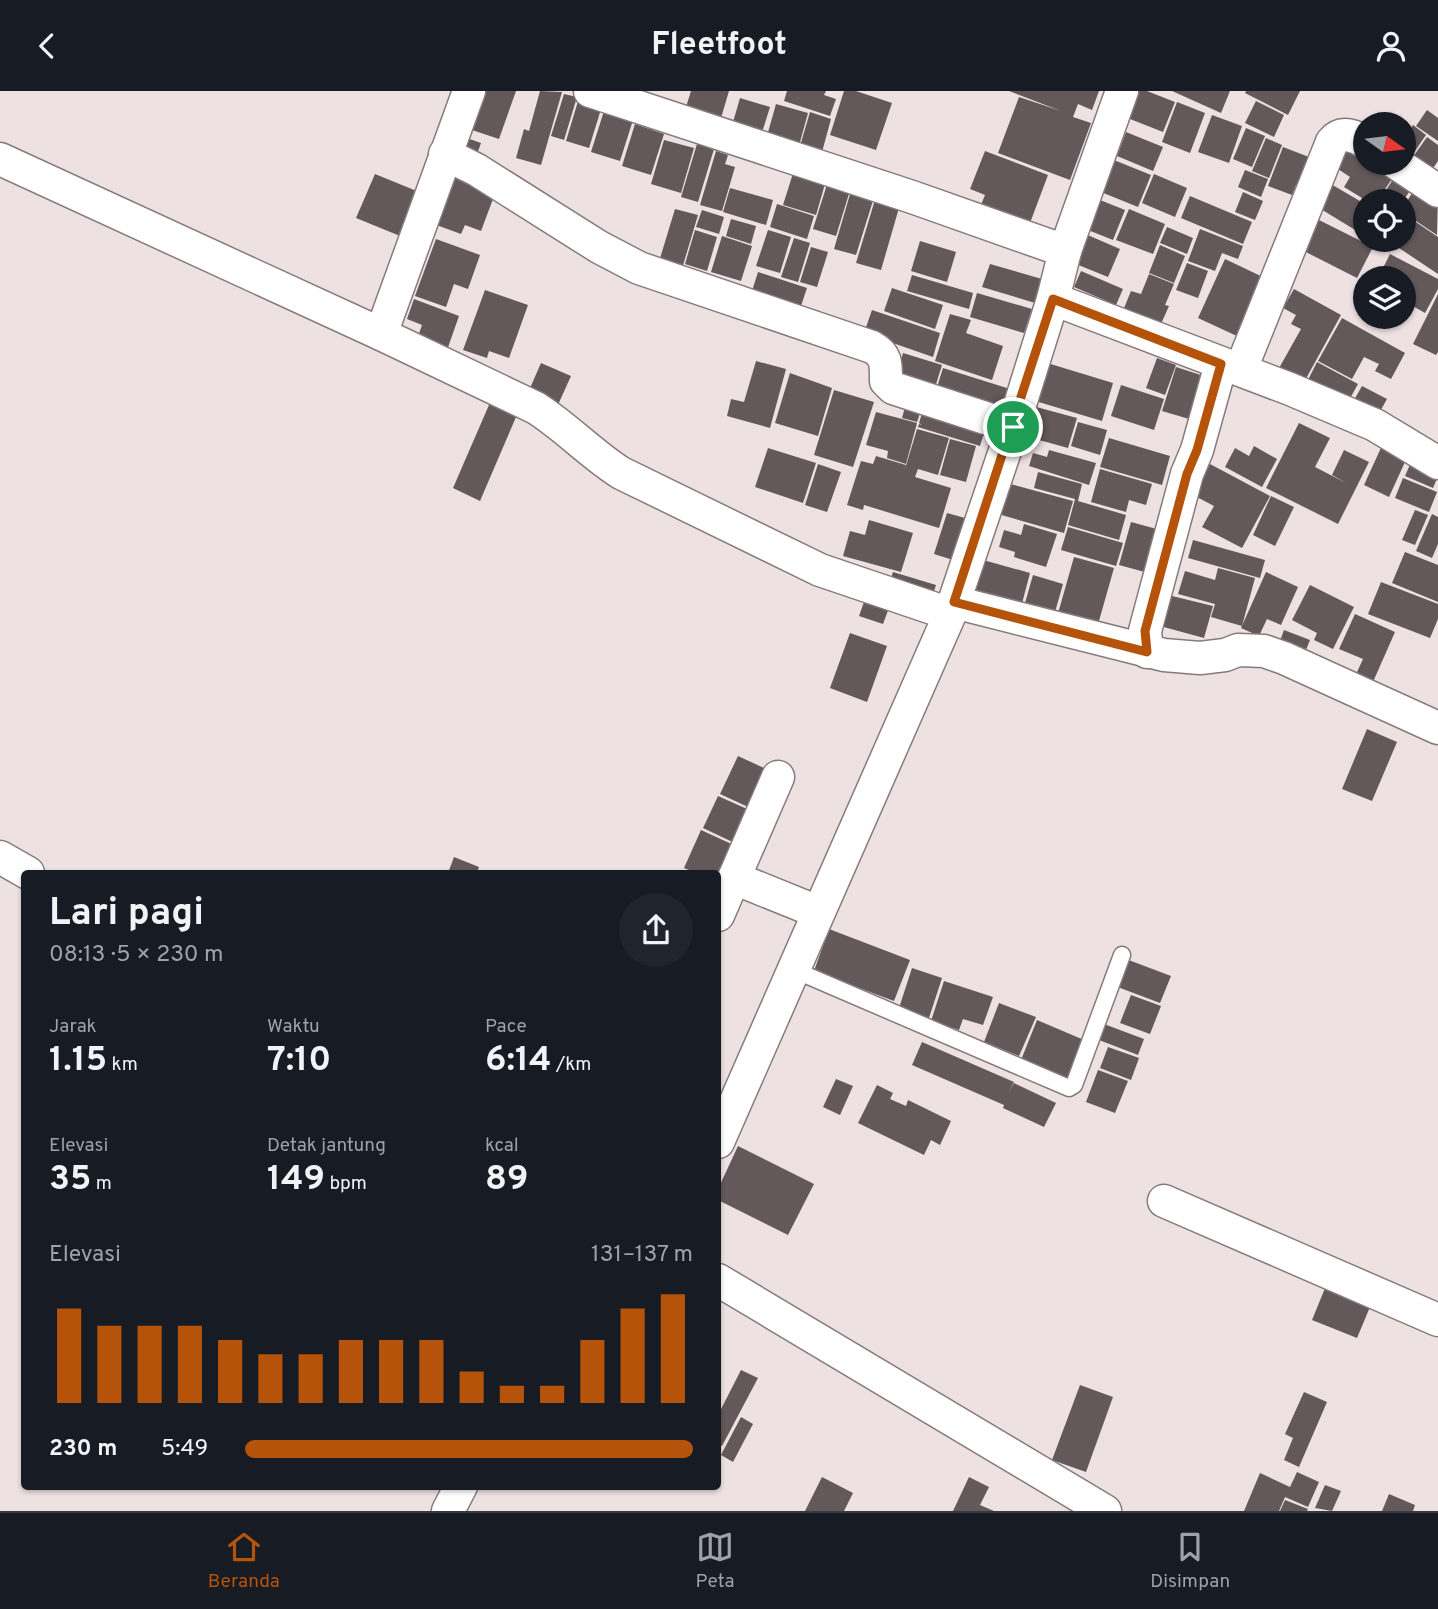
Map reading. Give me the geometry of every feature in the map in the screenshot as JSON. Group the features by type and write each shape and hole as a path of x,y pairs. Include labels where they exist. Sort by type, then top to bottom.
{"street":[{"path":"381,334 469,91"},
{"path":"590,91 680,105 1065,251"},
{"path":"721,1135 952,608 1013,427 1065,251 1122,91"},
{"path":"1147,652 1145,631 1187,474 1231,366 1332,142 1345,135 1353,138"},
{"path":"445,154 477,170 599,247 639,268 872,347 886,358 886,381 893,388 1013,427"},
{"path":"0,159 536,408 558,422 598,458 634,479 820,570 952,608 1147,652 1200,658 1225,655 1238,650 1264,651 1284,657 1438,728"},
{"path":"1414,175 1438,191"},
{"path":"1053,299 1231,366 1375,425 1438,463"},
{"path":"721,908 778,777"},
{"path":"0,857 23,870"},
{"path":"734,878 818,912"},
{"path":"1164,1201 1438,1320"},
{"path":"721,1282 1105,1511"},
{"path":"448,1511 459,1490"}],"lane":[{"path":"792,969 1069,1088 1074,1085 1122,955"}],"building":[{"path":"480,91 516,91 499,139 466,128"},
{"path":"540,91 562,92 541,165 516,158 524,129 529,131"},
{"path":"691,91 729,91 721,118 686,107"},
{"path":"787,91 826,91 824,95 836,99 830,116 784,101"},
{"path":"844,91 856,91 892,103 876,150 830,135"},
{"path":"1009,91 1099,91 1092,110 1078,104 1073,117 1091,123 1070,180 998,153 1019,97 1061,111"},
{"path":"1135,91 1147,91 1175,102 1163,132 1125,117"},
{"path":"1172,91 1230,91 1221,113"},
{"path":"1300,91 1288,115 1245,93"},
{"path":"564,94 577,97 564,140 551,136"},
{"path":"579,98 602,106 589,148 566,141"},
{"path":"740,98 770,107 760,139 731,129"},
{"path":"1256,101 1284,115 1274,137 1245,123"},
{"path":"1177,102 1205,113 1190,153 1162,142"},
{"path":"776,104 808,113 797,153 765,143"},
{"path":"1427,110 1438,118 1438,141 1416,126"},
{"path":"604,111 633,120 620,161 591,152"},
{"path":"810,112 831,119 822,152 800,146"},
{"path":"1212,115 1242,126 1229,163 1198,152"},
{"path":"635,124 664,134 651,175 622,166"},
{"path":"1416,127 1426,135 1416,150"},
{"path":"1246,128 1265,136 1252,167 1233,159"},
{"path":"1126,132 1163,147 1153,171 1117,156"},
{"path":"461,136 481,143 474,163 453,156"},
{"path":"1427,137 1438,145 1438,161 1425,180 1416,174 1416,153"},
{"path":"1266,138 1282,145 1269,178 1252,171"},
{"path":"664,140 694,148 681,193 651,184"},
{"path":"697,144 714,149 698,202 681,197"},
{"path":"1283,147 1322,162 1311,191 1296,185 1292,195 1268,186"},
{"path":"1353,149 1353,175 1395,175 1385,189 1353,189 1353,192 1344,187 1350,177 1335,167 1337,150"},
{"path":"716,151 728,155 725,164 735,167 722,211 700,205"},
{"path":"985,151 1048,175 1027,231 978,212 985,195 970,189"},
{"path":"1109,158 1151,175 1138,207 1096,190"},
{"path":"452,166 496,191 481,231 465,225 461,234 431,223"},
{"path":"795,167 827,177 816,215 783,205"},
{"path":"1245,170 1268,179 1261,197 1238,187"},
{"path":"375,174 424,194 405,238 356,218"},
{"path":"1154,174 1187,188 1175,217 1142,203"},
{"path":"1396,175 1406,175 1416,182 1411,189 1387,189"},
{"path":"829,178 852,184 836,236 813,229"},
{"path":"1324,180 1353,197 1353,229 1311,203"},
{"path":"1419,182 1438,194 1437,235 1416,221 1415,189"},
{"path":"853,184 876,191 856,255 834,249"},
{"path":"730,188 773,200 766,225 723,212"},
{"path":"1243,192 1263,201 1255,220 1235,212"},
{"path":"877,193 901,201 881,270 856,263"},
{"path":"1190,196 1252,222 1243,244 1181,218"},
{"path":"1095,198 1125,210 1113,240 1083,228"},
{"path":"777,204 814,216 807,239 770,227"},
{"path":"675,209 698,215 681,272 658,265"},
{"path":"1129,209 1165,224 1153,254 1116,240"},
{"path":"702,210 724,217 719,234 696,227"},
{"path":"1309,215 1353,237 1353,252 1370,252 1363,266 1353,266 1353,276 1294,246"},
{"path":"731,219 756,226 751,244 726,236"},
{"path":"1416,222 1438,237 1438,274 1405,252 1416,252"},
{"path":"1167,227 1193,238 1187,254 1160,243"},
{"path":"1200,229 1243,246 1238,259 1222,253 1215,271 1188,261"},
{"path":"695,230 717,237 707,271 685,264"},
{"path":"768,230 791,237 780,273 756,266"},
{"path":"1083,233 1120,249 1108,277 1071,262"},
{"path":"722,236 752,246 741,281 711,272"},
{"path":"794,238 810,243 798,282 781,277"},
{"path":"436,239 480,255 468,289 454,284 446,307 415,296"},
{"path":"920,241 956,252 947,282 911,271"},
{"path":"1160,245 1185,256 1174,283 1149,273"},
{"path":"811,247 828,252 817,287 800,282"},
{"path":"1390,254 1413,266 1384,266"},
{"path":"1225,259 1267,279 1239,337 1198,318"},
{"path":"1187,263 1208,271 1198,298 1176,290"},
{"path":"990,264 1042,279 1035,303 982,287"},
{"path":"1416,268 1438,279 1438,289 1425,313 1416,308"},
{"path":"1081,271 1123,289 1116,305 1074,287"},
{"path":"758,272 807,288 798,315 751,294"},
{"path":"1149,274 1174,284 1165,305 1169,306 1157,333 1120,318 1131,291 1141,294"},
{"path":"912,275 973,293 969,309 907,291"},
{"path":"892,288 943,305 935,329 884,311"},
{"path":"1294,289 1341,315 1303,384 1278,370 1301,329 1291,324 1296,315 1283,308"},
{"path":"485,290 528,305 509,358 489,351 487,358 463,350"},
{"path":"977,293 1032,309 1024,333 970,317"},
{"path":"1438,294 1438,352 1436,355 1413,344"},
{"path":"414,299 459,316 445,356 415,345 422,325 407,319"},
{"path":"872,310 940,333 933,357 864,333"},
{"path":"950,314 971,320 966,333 1003,346 992,380 935,361"},
{"path":"1342,318 1353,324 1353,329 1362,329 1405,353 1391,379 1375,371 1379,364 1364,357 1352,379 1318,361"},
{"path":"903,353 942,365 933,394 895,382"},
{"path":"1157,358 1176,365 1165,395 1146,388"},
{"path":"756,361 786,369 770,428 727,416 731,399 744,402"},
{"path":"1044,362 1113,383 1102,421 1032,400"},
{"path":"1317,362 1358,384 1348,402 1308,380"},
{"path":"541,363 571,376 557,407 527,395"},
{"path":"1176,367 1210,378 1196,421 1162,411"},
{"path":"943,368 1010,389 1000,418 934,397"},
{"path":"790,373 832,388 818,436 775,423"},
{"path":"1121,385 1164,399 1154,430 1111,416"},
{"path":"1362,386 1387,399 1378,415 1353,402"},
{"path":"834,390 874,402 853,467 814,455"},
{"path":"492,398 519,410 480,501 453,488"},
{"path":"907,400 923,405 917,422 902,418"},
{"path":"1029,405 1077,418 1068,448 1021,435"},
{"path":"924,407 986,426 980,446 918,427 919,424 922,425 919,423"},
{"path":"876,412 917,423 906,464 887,458 888,451 866,445"},
{"path":"1078,422 1107,430 1100,455 1071,446"},
{"path":"1299,423 1330,438 1315,467 1346,483 1332,475 1344,450 1369,462 1338,524 1266,488"},
{"path":"917,429 949,438 938,475 918,469 915,477 951,488 939,528 864,505 863,510 847,505 861,461 873,464 876,456 906,465 905,469"},
{"path":"1109,438 1170,456 1162,485 1100,467"},
{"path":"950,439 976,446 966,482 940,475"},
{"path":"1385,439 1410,451 1389,497 1364,485"},
{"path":"1254,446 1277,459 1262,487 1225,467 1235,448 1249,456"},
{"path":"768,448 816,463 803,503 755,487"},
{"path":"1049,450 1096,463 1089,485 1029,466 1033,453 1047,457"},
{"path":"1412,460 1438,476 1433,488 1405,476"},
{"path":"818,464 841,472 827,512 805,505"},
{"path":"1210,464 1270,496 1242,548 1202,527 1214,506 1193,495"},
{"path":"1100,469 1152,484 1146,505 1129,500 1126,512 1091,502"},
{"path":"1038,472 1082,484 1078,501 1126,515 1119,540 1068,525 1075,499 1034,488"},
{"path":"1403,478 1437,492 1429,512 1395,498"},
{"path":"1007,483 1073,501 1064,533 998,514"},
{"path":"1271,496 1294,507 1275,546 1253,535"},
{"path":"1415,510 1428,515 1415,545 1402,540"},
{"path":"947,513 965,518 953,560 934,554"},
{"path":"1432,514 1438,517 1438,544 1432,558 1416,551"},
{"path":"869,520 913,533 901,572 843,556 850,531 865,535"},
{"path":"1131,522 1164,531 1152,574 1119,565"},
{"path":"1024,524 1057,534 1046,567 1014,557 1015,552 999,547 1004,530 1021,535"},
{"path":"1068,527 1123,543 1116,566 1061,550"},
{"path":"1193,540 1265,560 1260,578 1188,558"},
{"path":"1405,552 1438,565 1438,602 1392,583"},
{"path":"1074,557 1114,568 1097,628 1057,617"},
{"path":"976,558 1030,573 1020,611 966,596"},
{"path":"1218,568 1255,578 1242,626 1211,617 1215,604 1178,594 1185,571 1215,580"},
{"path":"893,572 936,585 930,604 887,590"},
{"path":"1266,572 1298,587 1281,625 1267,619 1259,636 1241,628"},
{"path":"1033,575 1063,584 1053,619 1023,610"},
{"path":"1381,582 1438,604 1438,619 1430,638 1368,614"},
{"path":"1310,585 1354,607 1333,649 1314,640 1317,633 1292,620"},
{"path":"869,588 893,597 883,624 859,616"},
{"path":"1168,595 1213,606 1204,638 1160,626"},
{"path":"1355,614 1395,632 1369,691 1352,683 1363,659 1339,649"},
{"path":"1284,630 1310,640 1302,660 1277,649"},
{"path":"850,633 887,646 867,702 830,688"},
{"path":"1367,729 1397,742 1372,801 1342,789"},
{"path":"738,756 777,774 759,812 720,794"},
{"path":"718,796 756,813 741,846 703,828"},
{"path":"701,830 738,847 721,878 721,870 684,868"},
{"path":"454,857 479,867 478,870 449,870"},
{"path":"829,929 910,960 894,1001 814,971"},
{"path":"1126,959 1171,976 1160,1003 1115,986"},
{"path":"912,968 942,978 929,1018 899,1008"},
{"path":"944,981 993,997 983,1025 963,1019 959,1030 931,1021"},
{"path":"1131,995 1161,1006 1150,1034 1120,1023"},
{"path":"999,1003 1036,1017 1019,1056 984,1042"},
{"path":"1037,1020 1084,1040 1067,1080 1021,1060"},
{"path":"1104,1024 1144,1039 1138,1055 1099,1040"},
{"path":"922,1042 1014,1082 1008,1094 1014,1083 1056,1103 1044,1127 1003,1108 1004,1105 912,1065"},
{"path":"1108,1047 1139,1058 1131,1080 1100,1068"},
{"path":"1098,1070 1128,1081 1115,1113 1086,1102"},
{"path":"836,1079 853,1086 840,1115 823,1107"},
{"path":"877,1085 893,1093 890,1099 906,1106 908,1100 951,1121 940,1145 931,1140 924,1155 858,1123"},
{"path":"738,1146 814,1184 788,1235 721,1202 721,1183"},
{"path":"1330,1276 1375,1295 1357,1338 1312,1320"},
{"path":"741,1370 758,1378 722,1446 721,1409"},
{"path":"1080,1385 1113,1397 1086,1472 1052,1460"},
{"path":"1304,1392 1327,1402 1299,1467 1284,1460 1293,1438 1285,1434"},
{"path":"741,1417 753,1424 733,1462 721,1455"},
{"path":"1297,1472 1319,1482 1308,1507 1285,1497 1279,1511 1244,1511 1260,1473 1290,1487"},
{"path":"822,1477 853,1493 844,1511 805,1511"},
{"path":"969,1477 989,1487 980,1505 994,1511 953,1511"},
{"path":"1325,1485 1341,1491 1332,1511 1315,1508"},
{"path":"1389,1494 1415,1505 1413,1511 1382,1511"},
{"path":"1285,1500 1308,1509 1280,1511"}],"route":[{"path":"1053,299 1221,364 1197,450 1187,474 1145,631 1147,652 954,602 1013,427 1053,299"}]}
